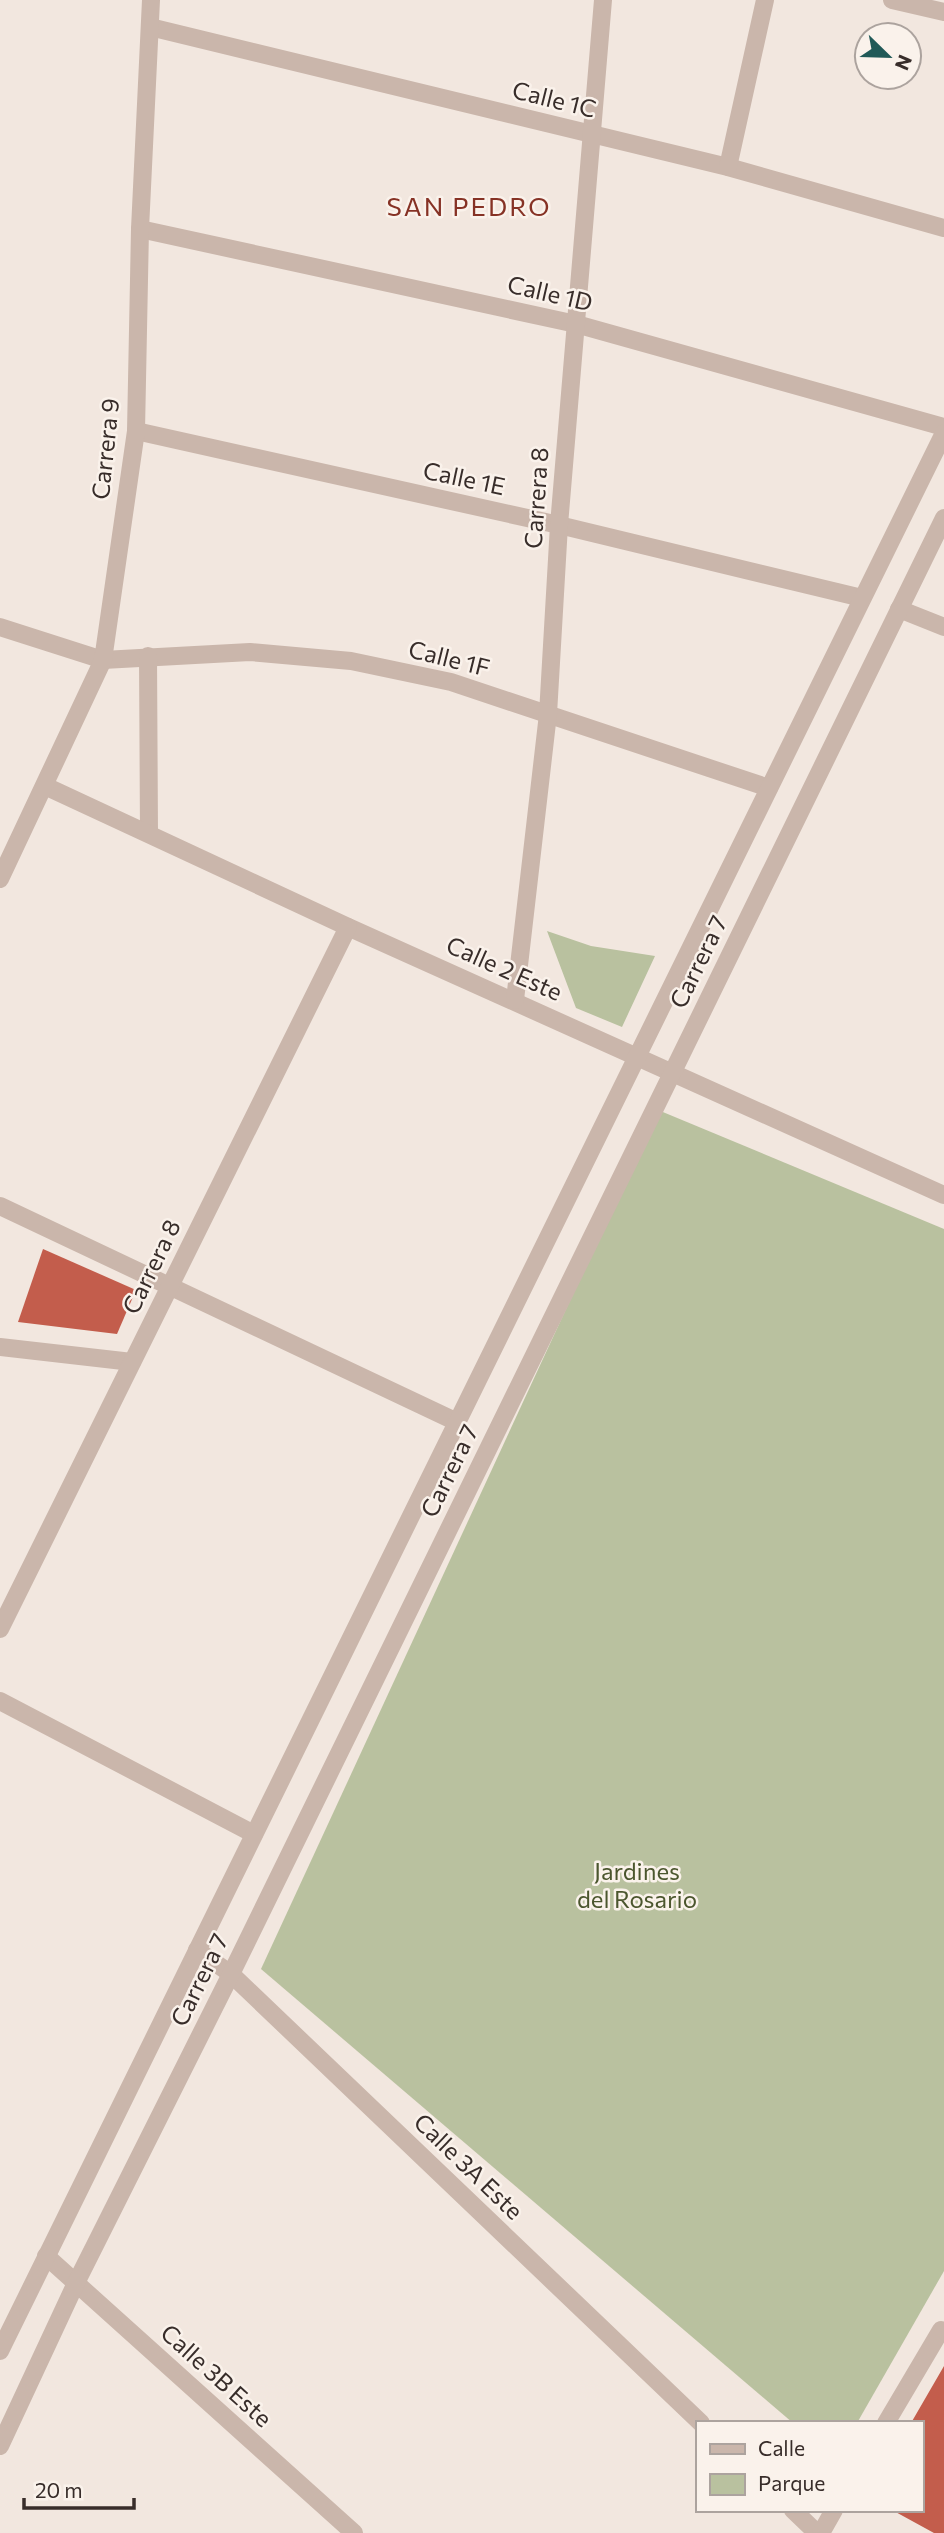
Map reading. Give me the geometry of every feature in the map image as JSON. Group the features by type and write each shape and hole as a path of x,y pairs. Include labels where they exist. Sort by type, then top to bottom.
{"street":[{"name":"Carrera 9","path":"0,879 103,660 136,431 140,229 151,0"},
{"name":"Carrera 8","path":"515,1000 548,714 559,525 603,0"},
{"path":"729,167 765,0"},
{"path":"892,0 944,12"},
{"name":"Calle 1C","path":"150,27 729,167 944,228"},
{"name":"Calle 1D","path":"140,229 576,324 944,427"},
{"name":"Calle 1E","path":"136,431 559,525 862,598"},
{"name":"Carrera 7","path":"0,2351 944,433"},
{"name":"Carrera 7","path":"0,2446 76,2283 231,1974 944,518"},
{"path":"899,609 944,627"},
{"path":"0,627 103,660"},
{"name":"Calle 1F","path":"103,660 250,652 351,662 452,682 769,788"},
{"path":"148,656 149,834"},
{"name":"Calle 2 Este","path":"45,786 348,927 944,1195"},
{"name":"Carrera 8","path":"0,1629 348,927"},
{"path":"0,1206 457,1422"},
{"path":"0,1347 132,1362"},
{"path":"0,1701 254,1834"},
{"name":"Calle 3A Este","path":"197,1950 231,1974 699,2421"},
{"name":"Calle 3B Este","path":"46,2256 354,2533"},
{"path":"887,2421 941,2330"},
{"path":"0,2403 17,2411"},
{"path":"795,2512 819,2533 833,2512"}],"green space":[{"path":"547,931 591,946 655,956 622,1027 576,1008"},
{"name":"Jardines del Rosario","path":"658,1110 944,1229 944,2271 858,2421 791,2421 261,1969"}],"building":[{"path":"43,1249 136,1290 117,1334 18,1322"},
{"path":"944,2366 944,2533 934,2533 896,2512 923,2512 923,2421 912,2421"}],"district":[{"name":"SAN PEDRO","path":"469,207"}]}
